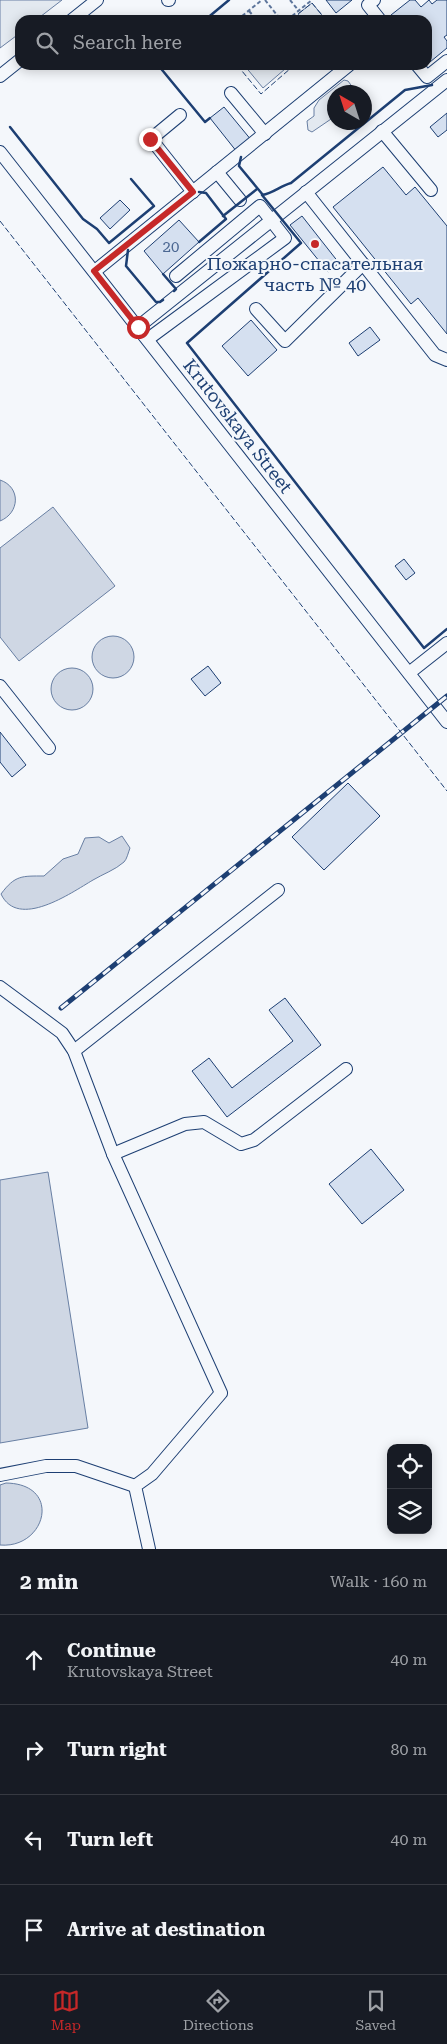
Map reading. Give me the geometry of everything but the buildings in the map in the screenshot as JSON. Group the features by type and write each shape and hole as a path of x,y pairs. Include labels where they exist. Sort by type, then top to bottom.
{"street":[{"path":"78,15 97,0"},
{"path":"371,1 368,5 376,15"},
{"path":"421,70 427,77 447,61"},
{"path":"0,76 15,64"},
{"path":"94,271 343,70"},
{"path":"138,327 447,80"},
{"path":"231,93 265,134"},
{"path":"180,115 150,139 193,192"},
{"path":"382,131 431,190"},
{"name":"Krutovskaya Street","path":"0,152 447,722"},
{"path":"217,172 240,200"},
{"path":"306,192 435,355 447,360"},
{"path":"148,339 286,238 260,206 176,276"},
{"path":"256,309 285,341 363,264"},
{"path":"409,673 447,643"},
{"path":"0,686 48,748"},
{"path":"74,1051 278,890"},
{"path":"0,987 62,1033 74,1051 113,1154 220,1393 152,1474 135,1486"},
{"path":"113,1154 185,1124 204,1122 241,1144 254,1140 346,1069"},
{"path":"0,1475 46,1466 76,1466 135,1486"},
{"path":"135,1486 149,1549"}],"path":[{"path":"244,15 264,0 277,15"},
{"path":"290,0 299,11"},
{"path":"294,15 312,0"},
{"path":"249,10 253,15"}],"shaded area":[{"path":"0,0 62,0 42,15 15,15 15,37 0,48"},
{"path":"312,3 322,15 299,15"},
{"path":"248,70 284,70 263,88"},
{"path":"344,80 348,81 351,85 338,85"},
{"path":"327,94 327,122 312,132 308,130 307,121 314,116 314,108 319,100"},
{"path":"0,480 12,488 15,500 11,512 0,521"},
{"path":"53,507 115,586 19,661 0,637 0,548"},
{"path":"117,636 125,639 131,645 134,657 131,669 125,675 109,678 101,675 95,669 92,653 95,645 101,639"},
{"path":"76,668 84,671 90,677 93,689 90,701 84,707 68,710 60,707 54,701 51,685 54,677 60,671"},
{"path":"122,836 130,848 124,862 59,900 32,909 19,909 9,904 1,894 15,880 24,877 44,876 63,859 78,854 85,838 99,837 109,843"},
{"path":"48,1172 88,1428 0,1443 0,1180"},
{"path":"6,1483 24,1486 36,1494 41,1504 42,1516 37,1527 28,1537 16,1544 0,1545 0,1485"}],"railway":[{"path":"61,1008 447,696"}],"fence":[{"path":"299,15 312,3 322,15"},
{"path":"241,70 261,94 289,70"},
{"path":"0,221 447,791"}],"wall":[{"path":"211,15 229,0"},
{"path":"162,70 205,122 210,118"},
{"path":"432,85 405,90 291,183 262,195 301,243 187,343 424,648 447,629"},
{"path":"10,127 83,219 97,229 109,243 154,206 131,179"},
{"path":"241,157 239,166 263,195"},
{"path":"223,216 257,189"},
{"path":"199,192 206,193 226,219 199,242"},
{"path":"128,250 126,266 156,302 163,300"},
{"path":"163,274 176,289 174,291"}],"place":[{"name":"Пожарно-спасательная часть № 40","path":"315,244"}],"route":[{"path":"138,327 94,271 193,192 150,139"}]}
